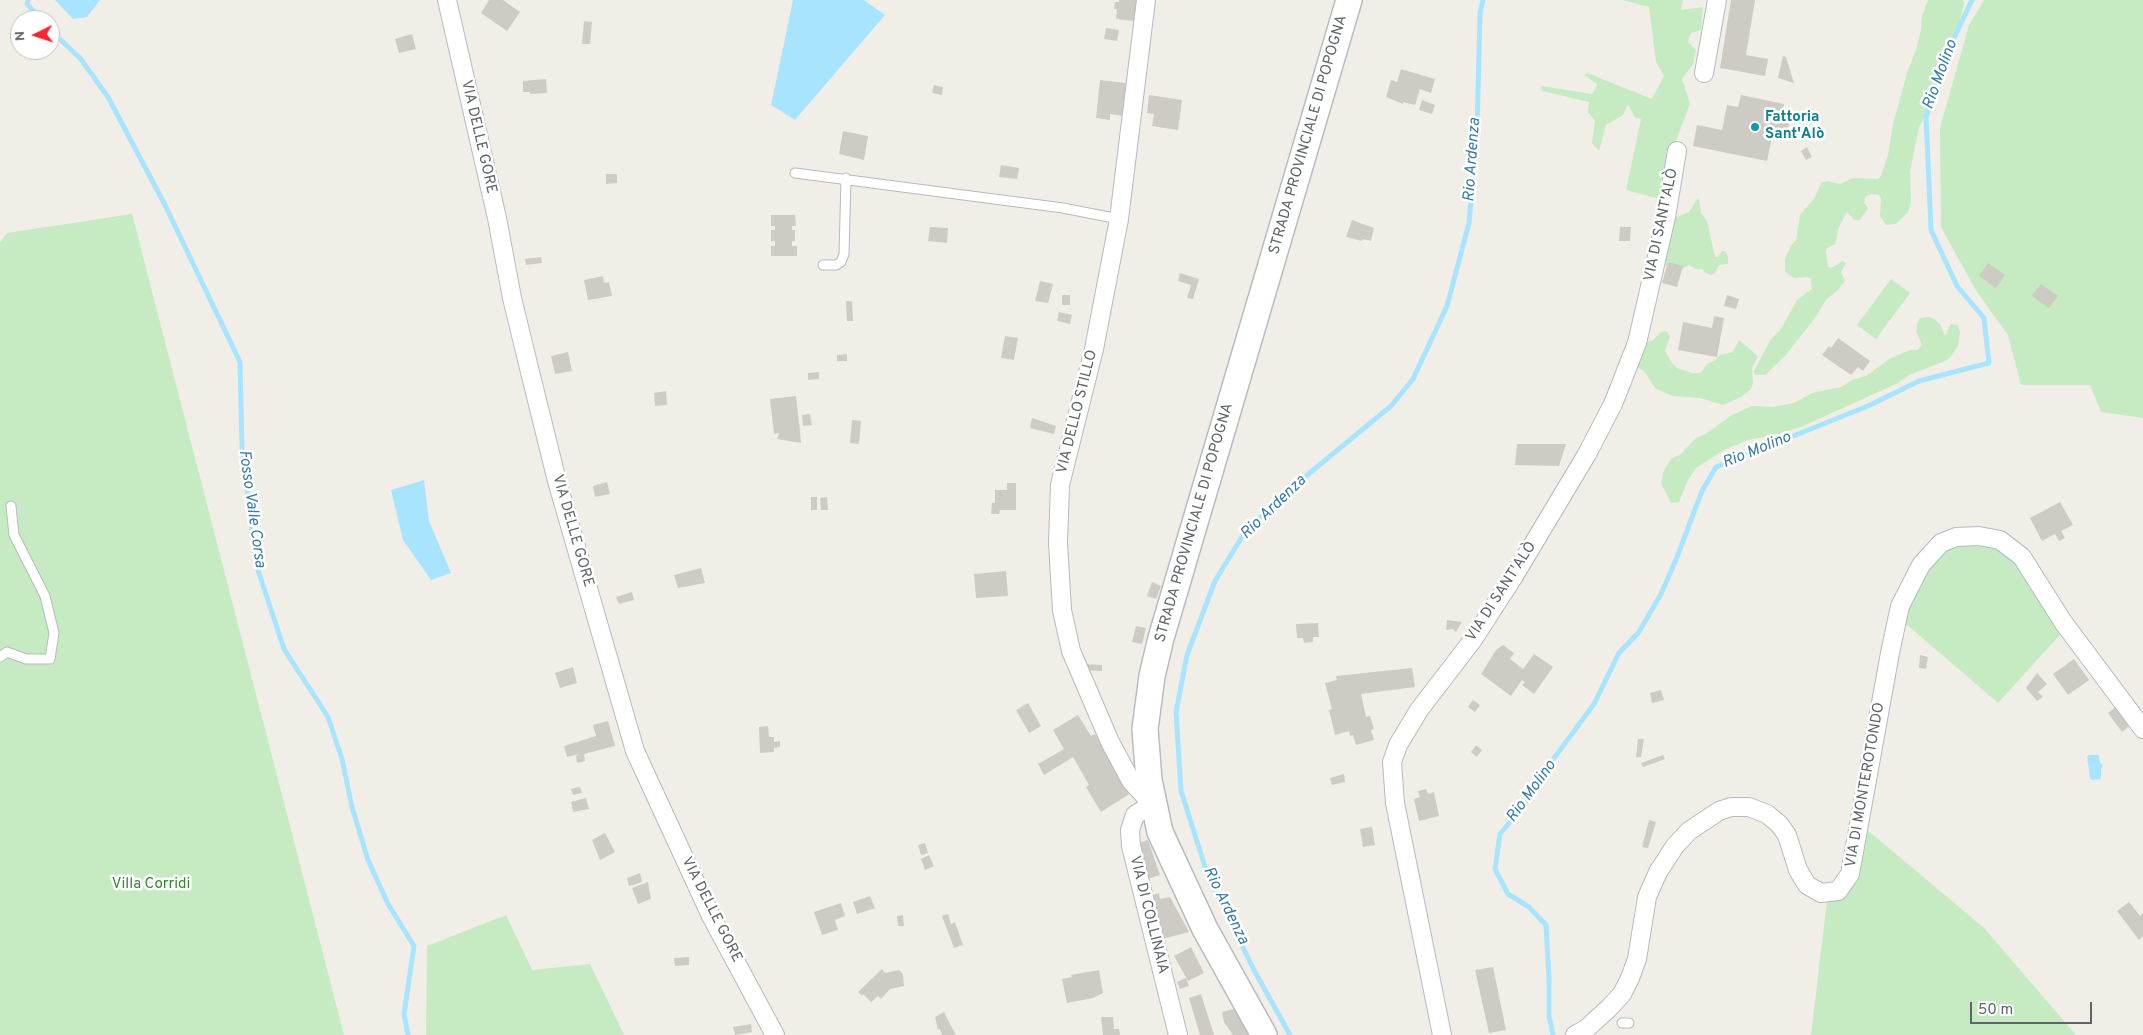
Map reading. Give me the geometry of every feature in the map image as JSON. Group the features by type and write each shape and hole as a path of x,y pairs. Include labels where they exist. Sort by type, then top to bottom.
{"main road":[{"name":"STRADA PROVINCIALE DI POPOGNA","path":"1264,1035 1205,929 1160,832 1148,780 1145,729 1149,693 1158,650 1349,0"}],"street":[{"name":"VIA DELLE GORE","path":"446,0 497,218 512,298 530,372 558,481 635,751 711,916 775,1035"},
{"name":"VIA DELLO STILLO","path":"1146,0 1119,219 1094,350 1060,485 1058,543 1062,610 1071,651 1110,742 1131,781 1152,804"},
{"path":"1704,73 1717,0"},
{"name":"VIA DI SANT'ALÒ","path":"1442,1035 1395,803 1392,762 1398,744 1419,710 1472,641 1519,568 1587,454 1613,404 1637,343 1666,217 1677,151"},
{"name":"VIA DI MONTEROTONDO","path":"1575,1035 1586,1029 1608,1010 1622,994 1637,959 1647,897 1658,872 1675,846 1689,831 1719,810 1731,807 1749,807 1767,814 1779,824 1787,835 1798,870 1807,885 1821,893 1838,891 1850,874 1900,606 1921,565 1941,543 1956,536 1979,536 2000,540 2022,557 2063,622 2143,729"},
{"name":"VIA DI COLLINAIA","path":"1152,804 1135,815 1130,830 1131,846 1178,1035"}],"lane":[{"path":"795,173 846,178 1064,208 1119,219"},
{"path":"823,265 836,265 842,262 844,254 846,178"},
{"path":"0,657 7,652 26,658 50,659 54,633 45,596 14,535 11,506"}],"green space":[{"path":"1623,0 1683,0 1681,10 1703,7 1701,30 1691,33 1688,42 1696,50 1693,64 1682,79 1690,104 1674,146 1663,200 1626,190 1641,119 1635,118 1628,104 1623,115 1606,125 1599,151 1592,143 1595,121 1588,112 1589,102 1542,91 1541,86 1592,94 1597,86 1596,83 1584,75 1587,73 1652,99 1664,76 1656,62 1649,7"},
{"path":"1928,0 1963,0 1964,3 1960,21 1947,45 1944,58 1935,76 1923,120 1919,127 1910,171 1911,202 1908,212 1896,224 1886,225 1880,216 1881,199 1879,195 1872,194 1866,196 1864,203 1868,208 1860,220 1854,220 1847,212 1839,227 1835,244 1826,249 1828,267 1831,268 1843,261 1846,263 1841,272 1845,281 1826,300 1815,318 1785,356 1765,375 1755,375 1754,371 1771,339 1781,329 1797,300 1812,289 1811,279 1808,277 1794,278 1785,272 1785,259 1791,245 1796,240 1800,215 1814,199 1821,183 1827,181 1840,184 1853,178 1878,179 1881,176 1888,155 1893,124 1908,70 1916,50 1922,16"},
{"path":"1984,0 2143,0 2143,418 2101,412 2090,385 2021,385 2008,335 1977,292 1941,227 1940,128 1969,25"},
{"path":"1699,199 1701,213 1707,221 1715,257 1718,257 1722,251 1725,251 1728,257 1728,264 1719,265 1714,274 1711,275 1704,272 1703,269 1696,269 1689,265 1677,271 1668,269 1663,259 1672,219 1689,212 1696,200"},
{"name":"Villa Corridi","path":"132,214 344,1035 0,1035 0,243 7,233"},
{"path":"1891,279 1910,293 1876,339 1857,325"},
{"path":"1928,317 1940,324 1945,336 1951,324 1958,325 1960,332 1958,346 1951,357 1801,427 1748,440 1724,450 1696,468 1688,480 1679,502 1671,503 1661,483 1664,470 1672,458 1680,455 1695,439 1732,415 1752,406 1773,407 1794,403 1812,393 1841,387 1852,380 1866,376 1889,359 1910,350 1917,350 1922,345 1916,331 1917,324 1920,318"},
{"path":"1666,331 1670,336 1665,351 1672,363 1677,368 1692,373 1701,373 1707,364 1714,361 1720,355 1733,352 1739,340 1758,356 1752,368 1753,383 1751,389 1741,397 1723,405 1700,398 1673,396 1656,389 1644,371 1635,366 1646,342 1652,341 1660,333"},
{"path":"2000,540 2067,627 1998,703 1898,617 1941,543"},
{"path":"1859,823 1984,928 2076,1035 1811,1035 1828,892 1838,891"},
{"path":"506,915 532,970 590,964 624,1035 426,1035 427,946"}],"water":[{"path":"55,0 100,0 87,17 73,19"},
{"path":"793,0 864,0 885,15 795,120 771,105"},
{"path":"424,480 429,521 451,573 431,580 403,540 391,490"},
{"path":"2089,755 2099,755 2100,763 2103,765 2101,779 2092,780 2090,778 2087,757"}],"building":[{"path":"489,0 503,0 520,12 507,31 481,13"},
{"path":"1119,0 1137,0 1134,21 1116,19 1117,9 1114,9 1115,2 1119,2"},
{"path":"1731,0 1755,0 1746,55 1768,59 1765,76 1720,68"},
{"path":"584,21 592,22 590,44 582,44"},
{"path":"1106,28 1119,30 1117,41 1104,39"},
{"path":"412,34 416,49 399,53 395,39"},
{"path":"1783,56 1786,57 1794,83 1778,78"},
{"path":"1401,69 1435,79 1431,93 1420,89 1415,105 1403,102 1403,104 1386,97 1391,80 1397,82"},
{"path":"546,79 547,93 530,94 530,92 523,92 523,81"},
{"path":"1100,80 1126,83 1123,116 1110,114 1110,120 1096,118"},
{"path":"934,85 943,87 942,95 932,93"},
{"path":"1149,95 1182,100 1178,130 1152,126 1154,114 1147,113"},
{"name":"Fattoria Sant'Alò","path":"1741,95 1784,104 1781,118 1790,120 1785,141 1772,138 1767,161 1693,146 1697,125 1722,130 1727,105 1738,107"},
{"path":"1422,100 1435,105 1432,114 1419,110"},
{"path":"843,131 868,136 864,160 839,154"},
{"path":"1807,147 1812,157 1806,160 1801,151"},
{"path":"1001,165 1019,168 1017,179 999,177"},
{"path":"606,174 617,174 617,183 606,184"},
{"path":"771,215 795,215 796,226 792,226 792,230 795,230 795,241 792,241 792,246 797,246 797,256 771,256 771,246 775,246 775,241 771,241 771,230 775,230 775,226 771,226"},
{"path":"1352,220 1374,228 1371,241 1346,237"},
{"path":"930,227 948,228 947,243 928,241"},
{"path":"1620,227 1631,227 1630,241 1619,241"},
{"path":"541,257 542,263 526,265 525,259"},
{"path":"1668,262 1683,266 1677,287 1662,283"},
{"path":"1988,263 2005,275 1996,288 1979,276"},
{"path":"1180,273 1199,279 1193,299 1187,298 1191,285 1178,281"},
{"path":"603,276 604,283 609,282 612,296 588,300 584,280"},
{"path":"1040,281 1053,284 1048,303 1035,301"},
{"path":"2041,284 2058,296 2049,308 2032,296"},
{"path":"1062,295 1070,295 1070,305 1062,305"},
{"path":"1727,295 1739,299 1736,309 1724,306"},
{"path":"846,301 852,301 853,321 847,321"},
{"path":"1059,312 1072,315 1070,324 1057,321"},
{"path":"1714,316 1724,318 1717,357 1678,350 1683,322 1712,328"},
{"path":"1005,336 1018,338 1014,360 1001,358"},
{"path":"1838,338 1870,361 1863,371 1858,367 1851,375 1822,355 1829,346 1831,348"},
{"path":"568,352 572,371 555,374 551,356"},
{"path":"847,354 847,361 837,361 837,355"},
{"path":"819,372 819,379 808,380 808,373"},
{"path":"666,391 667,405 655,406 654,393"},
{"path":"796,396 801,443 777,439 779,433 774,434 770,399"},
{"path":"810,414 812,425 803,426 802,415"},
{"path":"1032,418 1056,426 1054,434 1030,428"},
{"path":"852,420 861,421 859,444 850,443"},
{"path":"1517,444 1566,444 1559,466 1515,465"},
{"path":"607,482 610,494 595,497 593,486"},
{"path":"1007,483 1016,483 1016,510 1000,510 999,514 991,514 992,503 995,503 995,490 1007,490"},
{"path":"811,497 817,497 817,510 811,510"},
{"path":"827,497 828,510 821,510 820,498"},
{"path":"2060,502 2073,525 2061,531 2065,538 2059,541 2055,534 2042,541 2030,518"},
{"path":"701,568 705,583 678,588 674,575"},
{"path":"1006,571 1008,596 976,598 974,574"},
{"path":"1152,582 1161,586 1156,599 1147,596"},
{"path":"632,592 634,600 619,604 616,597"},
{"path":"1447,620 1462,622 1456,632 1453,629 1446,630"},
{"path":"1318,623 1319,637 1313,637 1313,642 1304,643 1303,638 1297,638 1296,624"},
{"path":"1136,626 1146,628 1142,644 1132,642"},
{"path":"1503,645 1514,653 1510,659 1523,669 1534,654 1553,667 1534,694 1522,685 1525,682 1522,680 1511,696 1481,674 1496,650"},
{"path":"1920,655 1928,657 1926,669 1919,668"},
{"path":"2074,659 2089,680 2068,695 2053,674"},
{"path":"1082,664 1102,665 1102,671 1082,670"},
{"path":"573,667 577,683 560,688 555,673"},
{"path":"1412,668 1415,687 1361,694 1366,717 1370,716 1374,729 1371,730 1374,740 1356,745 1353,735 1350,736 1349,731 1335,735 1329,710 1332,709 1325,683 1337,680 1336,676"},
{"path":"2037,673 2047,684 2038,692 2043,697 2037,701 2026,688"},
{"path":"1661,690 1664,700 1652,703 1650,693"},
{"path":"1473,700 1480,705 1475,712 1468,707"},
{"path":"1028,703 1041,726 1029,733 1016,710"},
{"path":"2118,705 2132,724 2122,732 2108,713"},
{"path":"1078,715 1091,736 1095,734 1131,793 1101,812 1086,787 1089,785 1073,757 1044,775 1038,764 1064,749 1053,730"},
{"path":"608,721 615,746 584,754 585,761 577,763 576,756 579,754 567,757 564,746 596,736 593,725"},
{"path":"768,726 769,737 774,737 774,742 780,741 780,747 774,748 774,752 760,753 759,727"},
{"path":"1638,739 1644,739 1641,757 1636,757"},
{"path":"1476,745 1482,750 1477,757 1471,752"},
{"path":"1663,755 1665,759 1643,767 1641,763"},
{"path":"1344,774 1345,782 1332,785 1330,778"},
{"path":"580,787 582,793 573,795 571,789"},
{"path":"1426,789 1428,794 1434,792 1439,816 1419,821 1414,799 1420,797 1418,791"},
{"path":"586,798 589,809 573,812 571,802"},
{"path":"1649,820 1656,822 1648,848 1642,847"},
{"path":"1372,827 1375,845 1363,847 1360,829"},
{"path":"605,833 615,852 600,860 592,840"},
{"path":"1148,840 1160,875 1147,879 1135,844"},
{"path":"925,843 928,853 921,855 918,845"},
{"path":"929,855 934,866 925,870 921,859"},
{"path":"640,873 642,882 629,886 627,878"},
{"path":"648,882 651,899 638,904 632,888"},
{"path":"1159,893 1160,899 1170,897 1189,932 1162,939 1150,896"},
{"path":"870,896 875,908 857,914 853,902"},
{"path":"2129,902 2140,916 2143,913 2143,936 2139,940 2117,911"},
{"path":"841,903 845,916 835,920 838,930 822,935 814,912"},
{"path":"948,914 951,924 955,922 963,945 954,948 942,916"},
{"path":"903,915 904,926 898,926 897,916"},
{"path":"1191,947 1204,973 1188,981 1174,956"},
{"path":"689,957 689,965 675,966 674,958"},
{"path":"1493,967 1506,1030 1489,1033 1475,970"},
{"path":"882,969 885,973 899,970 903,974 904,986 890,989 881,999 878,996 871,1002 858,992"},
{"path":"1099,970 1103,993 1093,998 1067,1003 1062,979 1072,977 1071,975"},
{"path":"1186,978 1189,986 1180,989 1177,982"},
{"path":"1201,994 1214,1035 1200,1035 1189,998"},
{"path":"1234,1009 1249,1035 1233,1035 1224,1022 1222,1012"},
{"path":"944,1012 956,1035 942,1035 940,1029 938,1030 935,1017"},
{"path":"1101,1017 1113,1017 1114,1029 1119,1029 1120,1035 1103,1035"},
{"path":"751,1024 752,1032 735,1035 733,1027"}],"waterway":[{"name":"Fosso Valle Corsa","path":"28,0 27,4 33,10"},
{"name":"Rio Ardenza","path":"1290,1035 1254,970 1208,876 1181,791 1176,712 1187,655 1215,581 1245,532 1289,490 1391,406 1413,379 1447,306 1469,223 1477,131 1480,13 1483,0"},
{"name":"Rio Molino","path":"1553,1035 1549,1016 1546,925 1529,907 1508,894 1495,869 1500,834 1524,805 1546,769 1594,704 1619,653 1639,632 1661,594 1702,491 1716,467 1868,406 1919,381 1989,363 1984,318 1957,286 1931,230 1926,117 1944,59 1972,0"},
{"name":"Fosso Valle Corsa","path":"60,39 80,58 108,97 165,205 240,362 242,448 256,564 284,649 328,717 342,759 352,807 368,860 388,904 414,946 404,1014 408,1035"}],"place":[{"name":"Fattoria Sant'Alò","path":"1755,127"}]}
